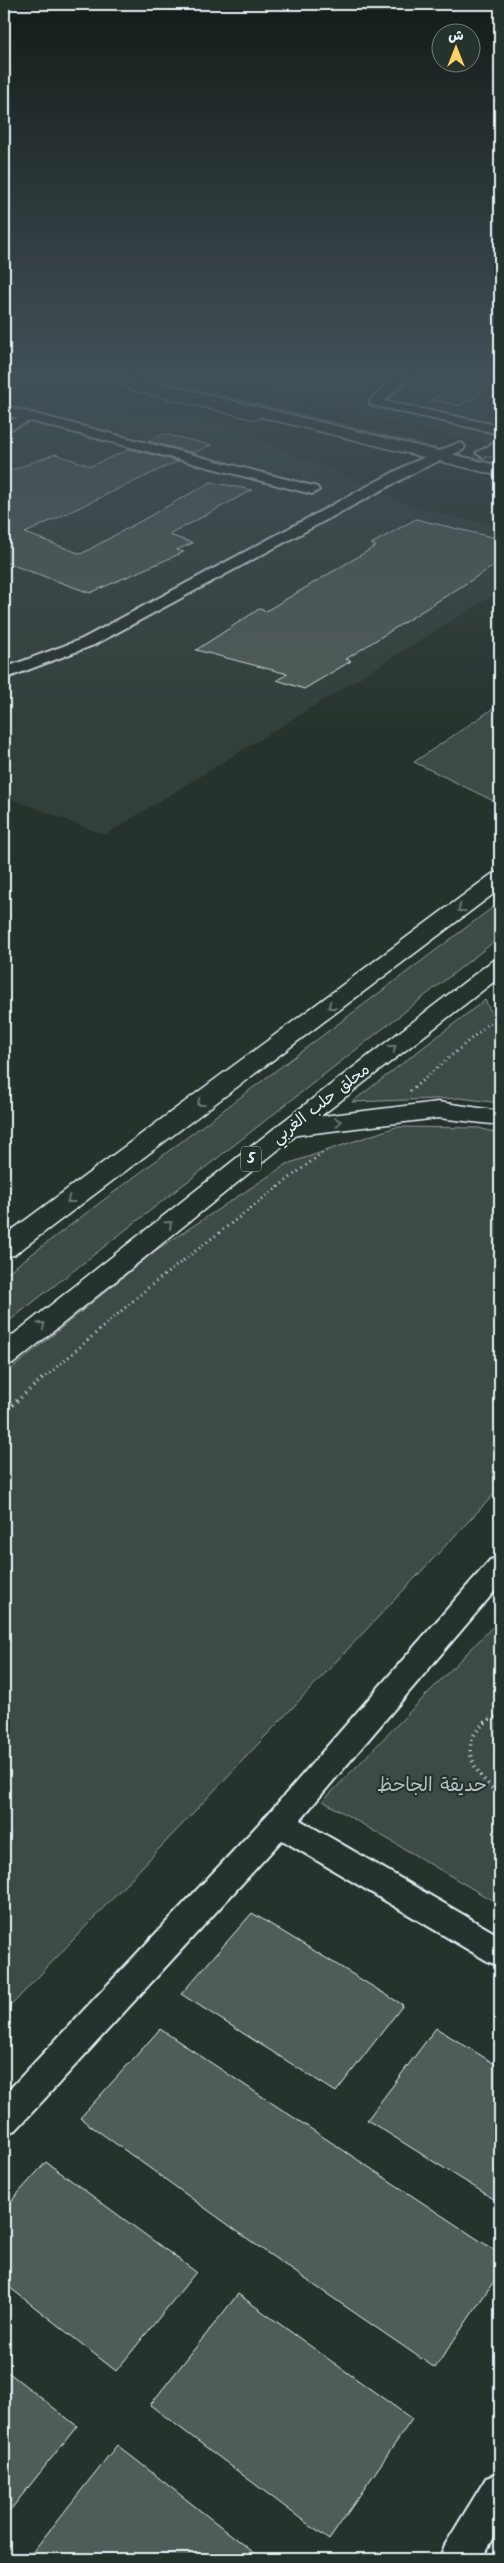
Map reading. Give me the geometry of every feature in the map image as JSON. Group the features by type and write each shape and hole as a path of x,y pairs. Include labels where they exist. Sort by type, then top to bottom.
{"main road":[{"path":"4,1249 500,880"},
{"name":"محلق حلب الغربي","path":"4,1356 290,1128 500,966"},
{"path":"290,1128 438,1110 500,1118"}],"street":[{"path":"4,674 88,642 364,494"},
{"path":"4,2119 279,1823 500,1567"},
{"path":"279,1823 500,1952"},
{"path":"459,2559 500,2492"}],"path":[{"path":"409,1092 494,1019"},
{"path":"4,1412 149,1287 326,1150"},
{"path":"500,1714 482,1724 473,1737 470,1752 473,1768 484,1783 500,1794"}],"shaded area":[{"path":"4,494 384,494 412,506 500,527 500,591 105,835 4,796"}],"green space":[{"path":"500,704 500,804 414,762"},
{"path":"500,902 500,937 4,1325 4,1275"},
{"path":"485,1000 500,1030 500,1103 460,1098 352,1102"},
{"path":"396,1127 479,1128 500,1134 500,1488 4,2013 4,1375 155,1251 287,1164"},
{"name":"حديقة الجاحظ","path":"500,1619 500,1905 323,1801"}],"building":[{"path":"4,494 109,494 25,533 81,554 190,494 245,494 169,535 193,543 176,550 184,552 90,593 4,562"},
{"path":"416,519 500,539 500,562 346,659 351,661 304,689 277,680 288,674 196,650 259,609 266,611 376,546 371,544"},
{"path":"252,1913 403,2005 336,2092 181,1994"},
{"path":"436,2028 500,2067 500,2203 367,2120"},
{"path":"160,2029 500,2254 500,2272 435,2368 266,2252 80,2118"},
{"path":"46,2162 196,2272 116,2371 4,2283 4,2209"},
{"path":"238,2294 412,2419 329,2540 150,2405"},
{"path":"4,2369 77,2426 4,2518"},
{"path":"117,2445 262,2559 27,2559"}]}
